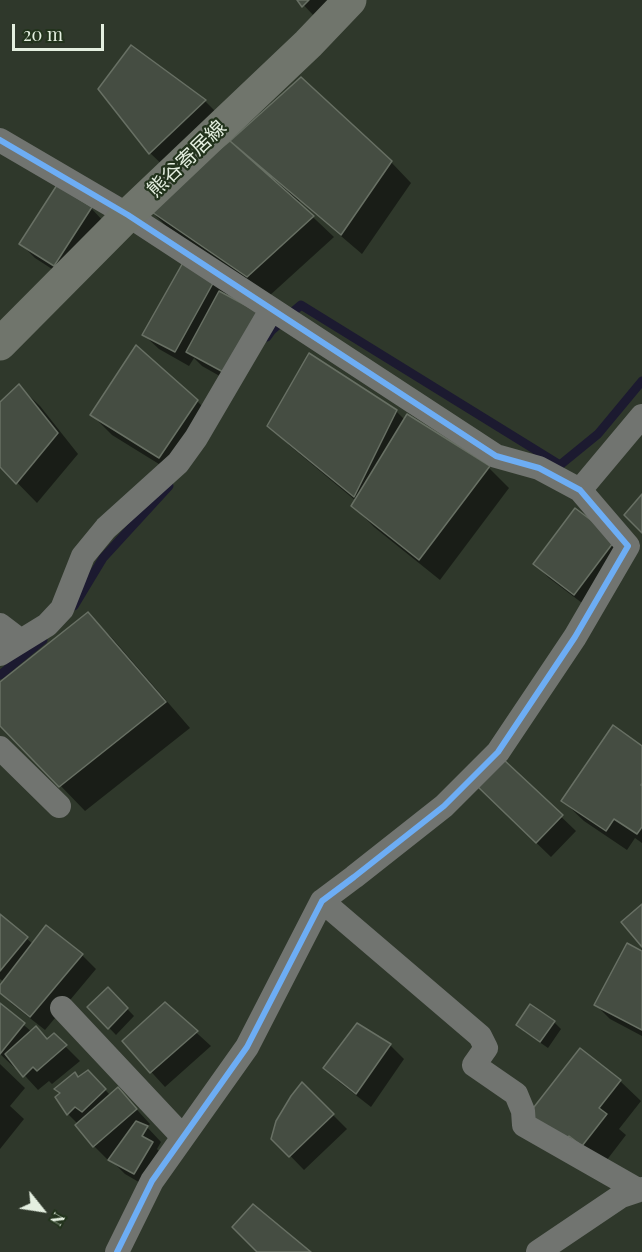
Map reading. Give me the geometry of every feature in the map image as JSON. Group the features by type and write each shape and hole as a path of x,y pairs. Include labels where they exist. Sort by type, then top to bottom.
{"main road":[{"name":"熊谷寄居線","path":"0,344 128,215 308,44 350,0"}],"street":[{"path":"0,140 128,215 496,456 539,468 580,490 635,553 498,752 444,806 322,901 247,1047 152,1180 117,1252"},
{"path":"0,654 47,625 62,609 84,556 106,528 178,463 196,438 272,310"},
{"path":"580,490 642,416"},
{"path":"0,625 21,641"},
{"path":"0,748 59,806"},
{"path":"322,901 480,1036 486,1048 474,1065 516,1094 523,1111 524,1125 640,1190"},
{"path":"62,1008 183,1137"},
{"path":"538,1252 621,1196 640,1190"}],"building":[{"path":"297,0 309,0 302,7"},
{"path":"131,45 206,100 149,154 98,89"},
{"path":"301,77 392,161 341,235 230,141"},
{"path":"230,141 314,216 247,277 146,208"},
{"path":"57,185 92,207 54,266 19,244"},
{"path":"185,259 217,276 175,352 142,335"},
{"path":"219,291 258,312 225,373 186,352"},
{"path":"136,345 198,400 159,458 90,415"},
{"path":"309,353 397,410 354,497 267,426"},
{"path":"19,384 58,433 16,484 0,467 0,402"},
{"path":"407,414 490,466 419,560 351,506"},
{"path":"642,494 642,533 624,515"},
{"path":"575,508 616,539 574,595 533,564"},
{"path":"88,612 166,702 59,787 0,726 0,682"},
{"path":"613,725 642,746 642,827 637,834 614,819 606,831 561,801"},
{"path":"503,759 563,815 536,843 477,786"},
{"path":"642,904 642,947 621,922"},
{"path":"0,914 28,937 0,971"},
{"path":"46,925 83,954 30,1017 0,993 0,985"},
{"path":"627,943 642,951 642,1030 594,1005"},
{"path":"108,987 128,1008 108,1029 87,1007"},
{"path":"165,1002 198,1031 150,1073 122,1041"},
{"path":"0,1003 25,1023 0,1054"},
{"path":"530,1004 555,1021 540,1042 516,1025"},
{"path":"357,1023 391,1044 356,1094 323,1068"},
{"path":"36,1026 47,1039 54,1033 67,1045 37,1071 33,1067 23,1077 5,1054"},
{"path":"580,1048 621,1080 599,1108 607,1114 582,1146 569,1136 562,1144 527,1116"},
{"path":"88,1070 106,1089 82,1112 75,1107 67,1115 55,1097 60,1093 54,1089 75,1072 78,1077"},
{"path":"302,1082 334,1114 289,1157 271,1139 276,1121"},
{"path":"118,1087 137,1109 93,1147 75,1125"},
{"path":"136,1121 148,1126 142,1136 153,1142 134,1174 108,1160"},
{"path":"253,1204 311,1252 257,1252 232,1227"}],"waterway":[{"path":"267,337 301,305 560,465 598,434 642,381"},
{"path":"74,606 103,558 169,486"},
{"path":"0,675 43,640"}],"cycle path":[{"path":"0,140 128,215 496,456 539,468 580,490 628,546 575,637 498,752 444,806 322,901 247,1047 152,1181 117,1252"}]}
